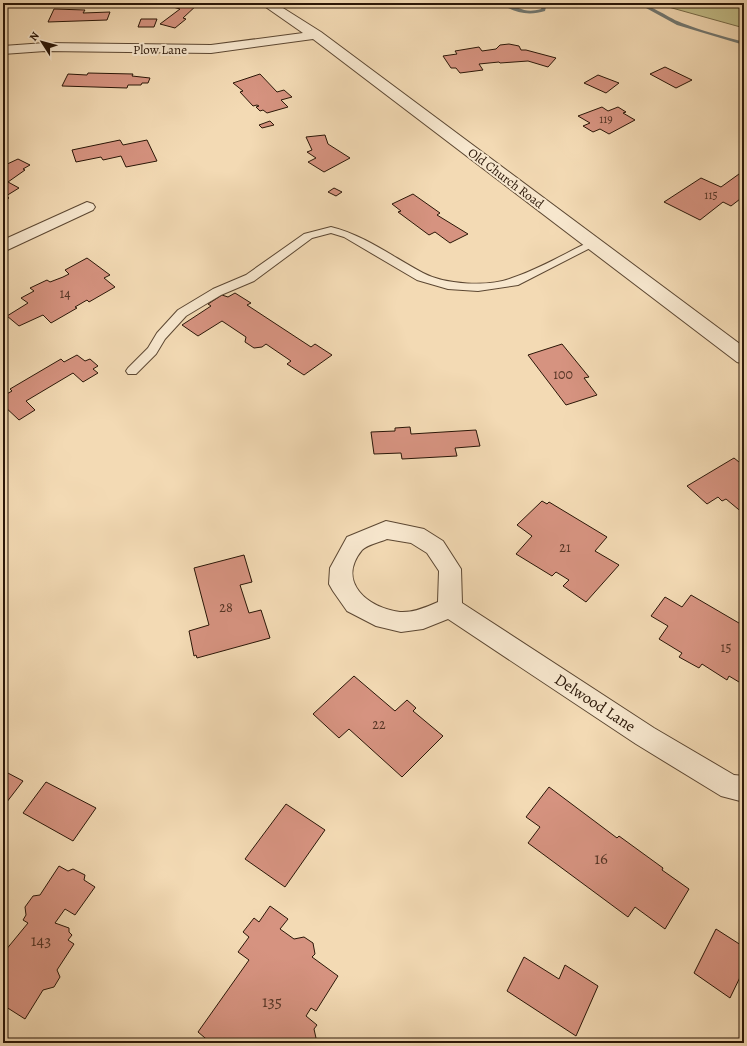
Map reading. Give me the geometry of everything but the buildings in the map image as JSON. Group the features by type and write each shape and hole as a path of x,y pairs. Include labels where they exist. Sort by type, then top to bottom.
{"street":[{"name":"Old Church Road","path":"266,3 316,35 744,357"},
{"name":"Plow Lane","path":"3,50 45,47 211,49 316,35"},
{"path":"3,247 87,207"},
{"path":"386,530 416,536 435,547 450,569 450,608 422,619 401,622 376,616 355,604 341,584 341,568 355,543 386,530"},
{"name":"Delwood Lane","path":"450,608 645,736 730,786 744,789"}],"lane":[{"path":"132,371 152,351 161,336 182,313 217,292 250,278 308,236 331,230 348,235 421,277 448,285 478,287 514,282 593,244"}],"shaded area":[{"path":"654,3 744,3 744,28"}],"waterway":[{"path":"502,3 527,13 543,10 545,3"},
{"path":"633,3 648,7 679,24 744,44"}]}
